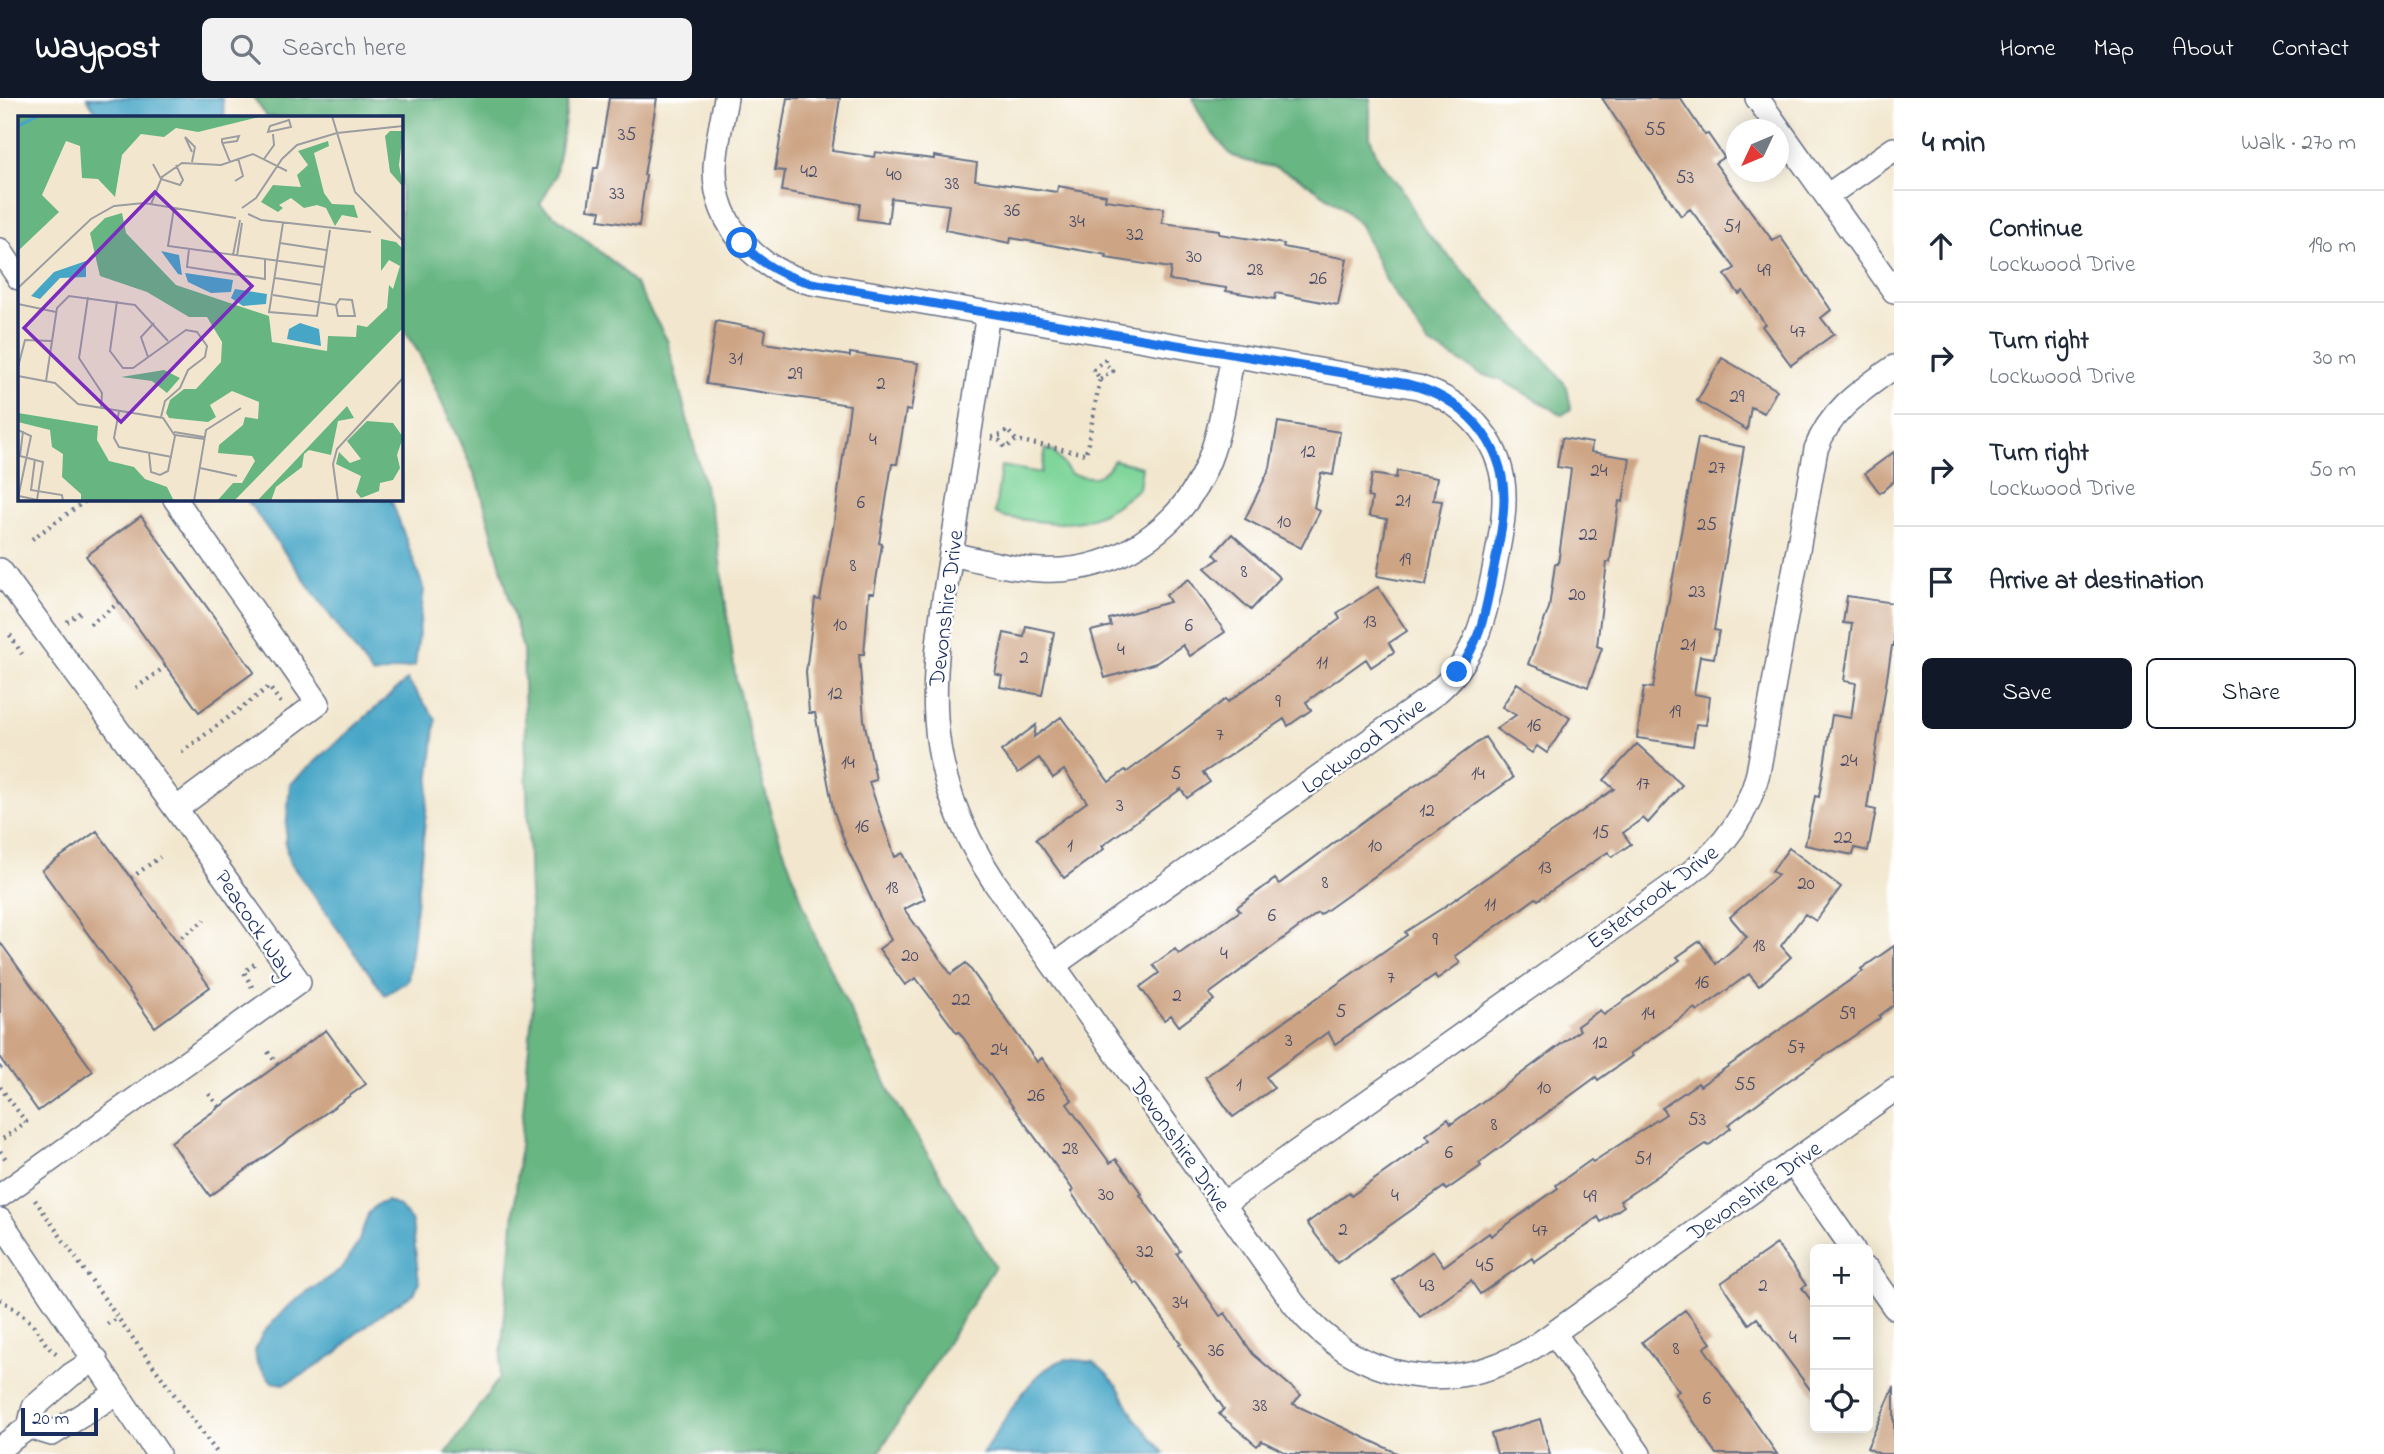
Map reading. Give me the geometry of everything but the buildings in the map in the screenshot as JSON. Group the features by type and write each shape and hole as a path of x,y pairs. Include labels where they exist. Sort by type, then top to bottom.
{"street":[{"name":"Lockwood Drive","path":"726,98 717,148 717,188 722,208 742,243 757,258 774,269 802,281 1418,387 1446,398 1478,424 1498,460 1504,490 1503,520 1482,627 1468,658 1439,690 1054,965"},
{"path":"1758,98 1894,291"},
{"path":"1827,196 1894,149"},
{"path":"0,250 18,277"},
{"name":"Devonshire Drive","path":"988,313 938,640 934,683 936,725 943,767 955,808 973,847 996,883 1294,1304 1314,1327 1350,1354 1378,1367 1422,1376 1467,1374 1511,1360 1554,1333 1894,1090"},
{"path":"951,554 1026,569 1064,570 1116,557 1155,533 1187,500 1209,460 1218,431 1233,355"},
{"name":"Esterbrook Drive","path":"1223,1204 1690,873 1723,842 1748,804 1758,772 1816,449 1827,425 1844,404 1894,367"},
{"path":"176,500 318,703 176,809"},
{"name":"Peacock Way","path":"0,570 299,982 0,1196"},
{"path":"1792,1162 1849,1244"},
{"path":"0,1220 158,1454"},
{"path":"1873,1277 1894,1307"},
{"path":"1554,1333 1639,1454"},
{"path":"0,1448 29,1427 34,1408 71,1375 96,1359"},
{"path":"29,1427 52,1434 117,1393"}],"path":[{"path":"1016,440 1005,448 1000,441 991,438 1002,435 1007,430 1016,440 1086,454 1100,379 1094,370 1107,357 1105,364 1113,371 1100,379"},
{"path":"32,539 87,500"},
{"path":"90,624 120,602"},
{"path":"66,623 81,612"},
{"path":"10,635 19,656 28,650"},
{"path":"136,688 166,666"},
{"path":"181,752 270,687 281,703"},
{"path":"131,878 160,857"},
{"path":"176,941 205,919"},
{"path":"254,990 244,972 261,959"},
{"path":"268,1052 278,1065"},
{"path":"0,1087 26,1122 0,1141"},
{"path":"209,1094 219,1107"},
{"path":"0,1151 218,1454"},
{"path":"0,1299 24,1316 34,1326 48,1349 58,1354"},
{"path":"107,1324 118,1318"}],"green space":[{"path":"254,98 569,98 555,177 540,204 617,265 635,283 667,340 716,531 736,681 772,817 817,942 891,1094 995,1266 878,1454 446,1454 499,1378 533,1001 523,650 479,484 419,353 402,328 402,116 266,116"},
{"path":"1192,98 1370,98 1370,137 1379,161 1401,187 1424,229 1567,387 1571,409 1562,415 1503,381 1481,374 1428,343 1387,282 1360,225 1342,207 1299,178 1277,168 1231,155 1207,127"},
{"path":"1046,449 1053,451 1071,474 1079,476 1101,475 1114,460 1142,467 1139,488 1105,512 1076,522 1044,522 1004,517 995,513 1001,466 1041,473"}],"water":[{"path":"87,98 222,98 225,116 98,116"},
{"path":"247,500 391,500 424,589 415,666 373,675"},
{"path":"407,680 436,719 408,981 385,995 289,861 285,842 290,784"},
{"path":"387,1201 400,1207 412,1222 419,1282 414,1294 387,1310 353,1336 338,1352 301,1376 284,1384 272,1382 257,1363 255,1351 262,1334 288,1306 342,1268 358,1243 368,1214 376,1205"},
{"path":"1066,1359 1094,1362 1109,1376 1117,1385 1134,1417 1165,1454 982,1454 1029,1386 1052,1365"}],"route":[{"path":"742,243 757,258 774,269 792,278 812,283 1408,384 1446,398 1463,410 1484,432 1498,460 1504,490 1503,520 1484,619 1472,651 1457,672"}]}
